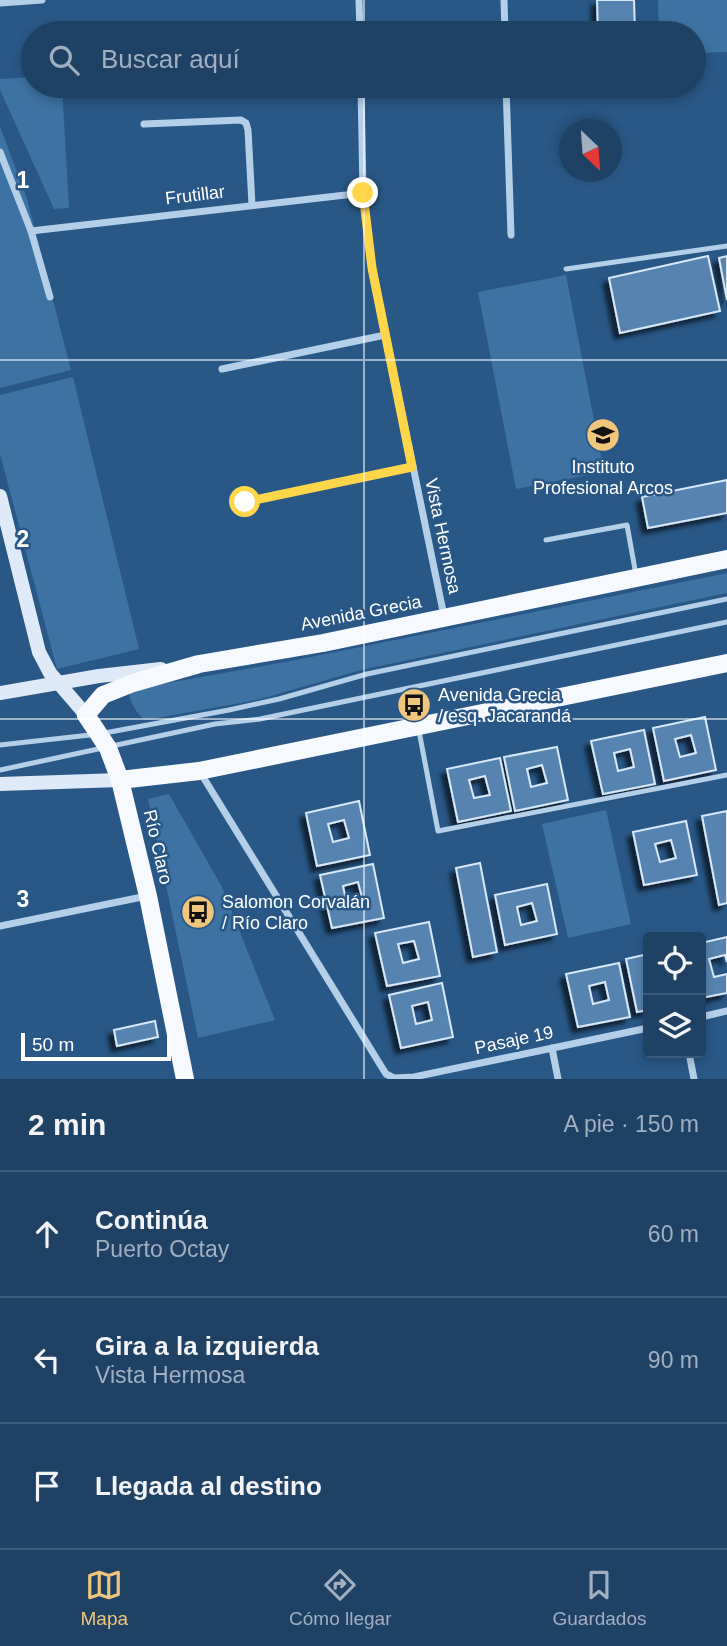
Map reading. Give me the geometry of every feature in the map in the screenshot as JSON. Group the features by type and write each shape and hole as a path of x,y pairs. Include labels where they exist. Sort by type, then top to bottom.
{"main road":[{"name":"Río Claro","path":"0,496 39,652 58,683 104,741 120,780 148,896 185,1079"},
{"name":"Avenida Grecia","path":"0,693 323,643 727,559"},
{"path":"0,784 120,780 199,771 727,663"},
{"path":"86,715 103,695 133,683 199,664"}],"street":[{"path":"0,3 42,0"},
{"path":"359,0 360,21"},
{"path":"503,0 504,21"},
{"name":"Vista Hermosa","path":"361,98 363,193 372,268 444,619"},
{"path":"506,98 511,235"},
{"path":"144,124 241,120 246,123 252,205"},
{"path":"0,152 32,231 50,297"},
{"name":"Frutillar","path":"32,231 363,193"},
{"path":"222,369 385,335"},
{"path":"245,502 412,467"},
{"name":"Pasaje 19","path":"199,771 386,1074 394,1078 414,1078 643,1029"},
{"path":"0,926 148,896"},
{"path":"706,1016 727,1012"},
{"path":"552,1048 558,1079"},
{"path":"690,1058 694,1079"}],"lane":[{"path":"566,270 727,246"},
{"path":"546,540 627,525 637,578"},
{"path":"0,770 367,674 727,598"},
{"path":"0,745 104,741 274,716 727,622"},
{"path":"418,726 438,831 727,775"}],"shaded area":[{"path":"658,0 727,0 727,52 706,53 706,21 659,21"},
{"path":"21,78 21,98 63,98 69,208 54,209 0,90 0,79"},
{"path":"0,126 27,199 71,370 0,388"},
{"path":"566,275 604,472 516,489 478,292"},
{"path":"73,377 139,649 57,669 0,454 0,395"},
{"path":"727,573 727,593 361,670 257,700 145,720 139,715 129,694 139,688 296,660"},
{"path":"169,794 222,887 275,1020 198,1038 148,799"},
{"path":"606,810 631,924 568,938 542,824"}],"building":[{"path":"597,0 634,0 635,21 598,21"},
{"path":"708,256 720,311 620,333 609,278"},
{"path":"727,256 727,300 719,258"},
{"path":"727,480 727,513 648,528 642,497"},
{"path":"705,717 716,770 664,781 653,728","holes":["691,735 696,753 680,757 675,739"]},
{"path":"644,730 655,784 603,794 591,741","holes":["630,749 634,767 618,771 614,753"]},
{"path":"557,747 568,800 515,811 504,757","holes":["542,765 547,783 531,787 527,769"]},
{"path":"500,758 511,811 458,822 447,769","holes":["485,776 490,795 474,798 469,780"]},
{"path":"359,801 370,855 317,866 306,813","holes":["344,820 349,838 333,842 328,824"]},
{"path":"727,811 727,903 719,905 702,816"},
{"path":"686,821 697,875 644,885 633,832","holes":["671,840 676,858 660,862 655,844"]},
{"path":"480,863 497,952 473,957 456,868"},
{"path":"373,864 384,918 332,928 320,875","holes":["358,882 363,901 347,905 343,886"]},
{"path":"547,884 557,934 505,945 495,895","holes":["532,903 537,921 521,925 517,907"]},
{"path":"429,922 440,976 387,986 375,933","holes":["414,941 419,959 403,963 398,944"]},
{"path":"727,937 727,962 725,955 709,959 714,977 727,974 727,993 706,997 706,942"},
{"path":"643,955 643,1011 637,1012 626,959"},
{"path":"619,963 630,1017 578,1027 566,974","holes":["605,982 609,1000 593,1004 589,986"]},
{"path":"442,983 453,1037 401,1048 389,995","holes":["428,1002 432,1020 416,1024 412,1006"]},
{"path":"155,1021 158,1037 117,1046 114,1030"}],"place":[{"name":"Instituto Profesional Arcos","path":"603,435"},
{"name":"Avenida Grecia / esq. Jacarandá","path":"414,705"},
{"name":"Salomon Corvalán / Río Claro","path":"198,912"}],"route":[{"path":"245,502 412,467 372,268 363,193"}]}
